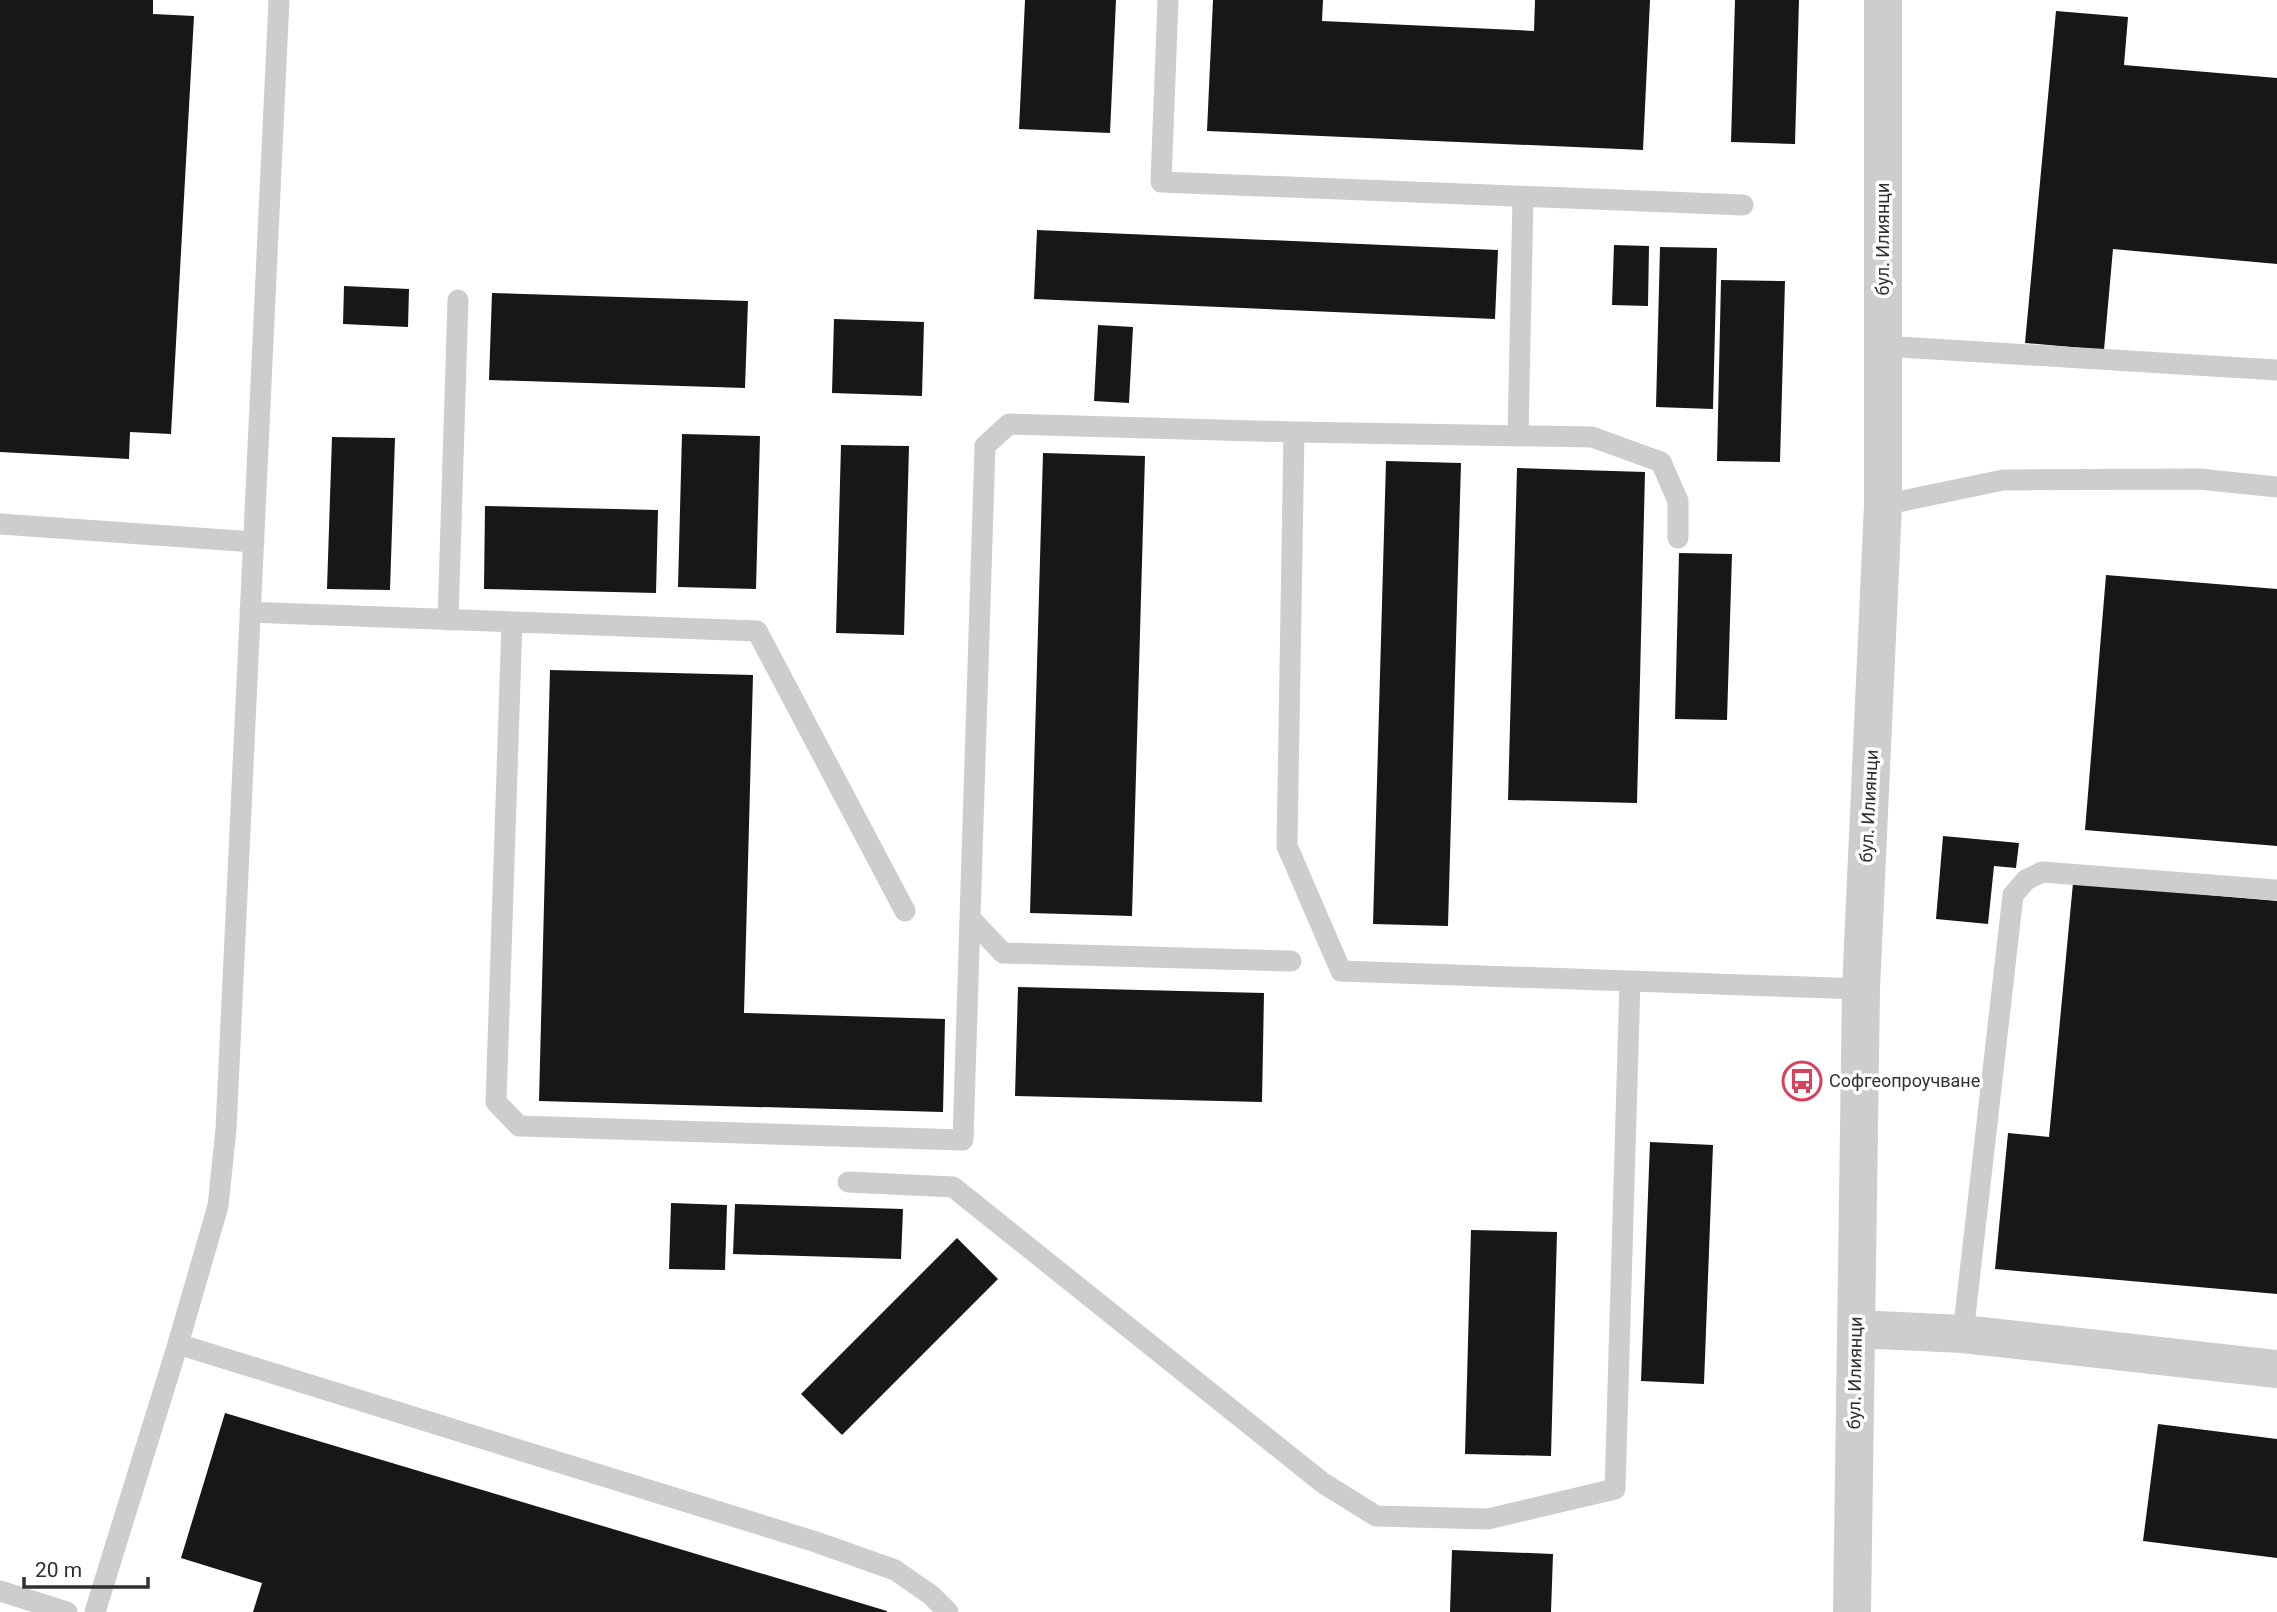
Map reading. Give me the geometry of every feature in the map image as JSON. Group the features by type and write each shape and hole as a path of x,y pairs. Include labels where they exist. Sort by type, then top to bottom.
{"street":[{"name":"бул. Илиянци","path":"1852,1612 1861,989 1883,505 1884,0"},
{"path":"1856,1329 1963,1334 2277,1369"}],"lane":[{"path":"95,1612 218,1206 226,1129 279,0"},
{"path":"1168,0 1161,182 1742,205"},
{"path":"1518,436 1523,197"},
{"path":"448,620 458,300"},
{"path":"1883,346 2277,370"},
{"path":"512,622 496,1102 519,1126 963,1140 985,446 1009,424 1592,437 1661,462 1678,502 1678,538"},
{"path":"1294,432 1287,846 1341,971 1861,989"},
{"path":"1883,505 2004,480 2199,479 2277,487"},
{"path":"0,524 254,541"},
{"path":"250,612 757,631 905,911"},
{"path":"1963,1334 2013,895 2026,880 2042,872 2277,890"},
{"path":"970,918 1003,953 1291,961"},
{"path":"848,1182 953,1187 1323,1483 1376,1516 1488,1519 1615,1489 1630,981"},
{"path":"178,1344 816,1542 895,1570 931,1595 948,1612"},
{"path":"0,1591 67,1612"}],"building":[{"path":"0,0 153,0 153,14 194,16 171,434 130,432 129,459 0,452"},
{"path":"1025,0 1116,0 1110,133 1019,129"},
{"path":"1213,0 1323,0 1322,21 1534,31 1535,0 1650,0 1643,150 1207,131"},
{"path":"1735,0 1799,0 1795,144 1731,142"},
{"path":"2056,11 2128,17 2124,65 2277,78 2277,264 2113,249 2104,350 2025,343"},
{"path":"1037,230 1498,250 1495,319 1034,299"},
{"path":"1614,245 1649,246 1648,306 1612,305"},
{"path":"1660,247 1717,248 1713,409 1656,407"},
{"path":"1721,280 1785,281 1780,462 1717,461"},
{"path":"344,286 409,289 408,327 343,324"},
{"path":"492,293 748,301 745,388 489,380"},
{"path":"834,319 924,322 922,396 832,393"},
{"path":"1098,325 1133,327 1129,403 1094,401"},
{"path":"682,434 760,436 756,589 678,587"},
{"path":"332,437 395,438 390,590 327,589"},
{"path":"841,445 909,446 904,635 836,633"},
{"path":"1043,453 1145,456 1132,916 1030,913"},
{"path":"1386,461 1461,463 1448,926 1373,924"},
{"path":"1517,468 1645,472 1637,803 1508,800"},
{"path":"485,506 658,510 656,593 484,589"},
{"path":"1679,553 1732,554 1727,720 1675,719"},
{"path":"2106,575 2277,589 2277,846 2085,830"},
{"path":"550,670 753,675 744,1013 945,1019 943,1112 539,1101"},
{"path":"1943,836 2019,843 2016,868 1994,866 1988,924 1936,919"},
{"path":"2073,883 2277,901 2277,1294 1995,1269 2008,1133 2049,1137"},
{"path":"1018,987 1264,993 1262,1102 1015,1096"},
{"path":"1650,1142 1713,1145 1704,1384 1641,1381"},
{"path":"671,1203 727,1205 725,1270 669,1269"},
{"path":"735,1204 903,1209 901,1259 733,1254"},
{"path":"1471,1230 1557,1232 1551,1456 1465,1454"},
{"path":"957,1238 998,1279 842,1435 801,1394"},
{"path":"225,1413 887,1612 253,1612 262,1583 181,1558"},
{"path":"2158,1424 2277,1439 2277,1558 2143,1541"},
{"path":"1452,1550 1553,1554 1551,1612 1450,1612"}],"place":[{"name":"Софгеопроучване","path":"1802,1081"}]}
